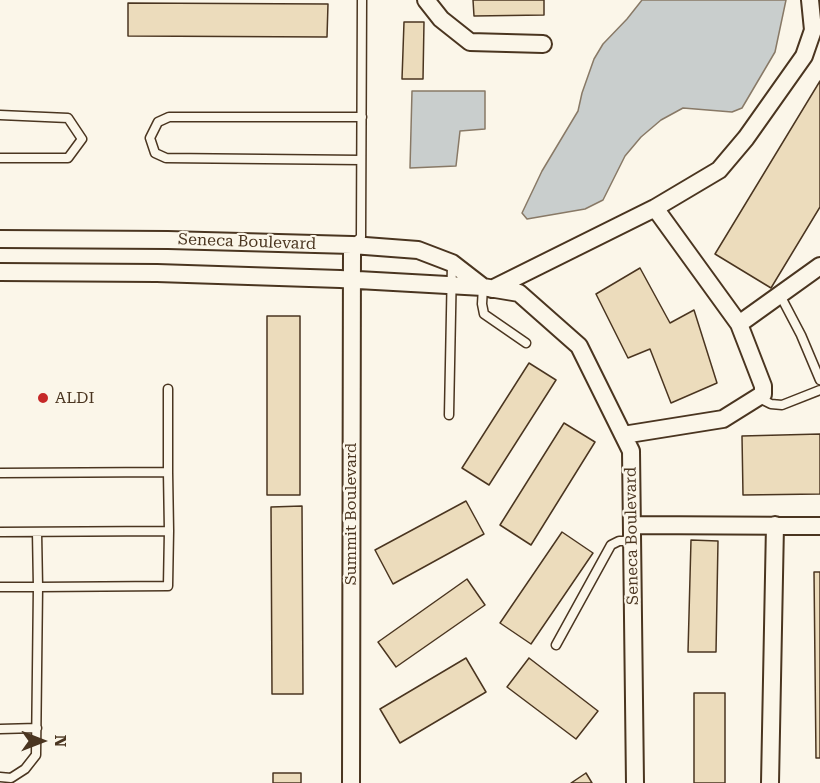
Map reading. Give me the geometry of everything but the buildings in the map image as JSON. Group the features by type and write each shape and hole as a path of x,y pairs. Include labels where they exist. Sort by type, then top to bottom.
{"street":[{"path":"426,0 441,19 470,42 543,44"},
{"path":"487,288 655,208 719,170 746,138 804,56 813,30 810,0"},
{"path":"623,435 723,419 763,394 763,386 739,324 655,208"},
{"name":"Seneca Boulevard","path":"0,238 352,245 418,250 452,263 487,288"},
{"name":"Summit Boulevard","path":"351,783 352,245"},
{"path":"739,324 820,266"},
{"name":"Seneca Boulevard","path":"0,272 157,273 352,280 452,285 519,293 579,346 631,451 635,783"},
{"path":"632,533 775,525 820,526"},
{"path":"770,783 775,525"}],"lane":[{"path":"352,245 361,237 362,0"},
{"path":"0,115 68,118 82,138 68,158 0,158"},
{"path":"361,160 166,158 155,153 150,138 158,122 169,117 362,117"},
{"path":"449,415 452,263"},
{"path":"487,288 482,304 484,314 526,343"},
{"path":"780,295 801,335 820,380"},
{"path":"0,587 168,586 168,389"},
{"path":"759,398 771,404 782,405 820,390"},
{"path":"0,473 168,472"},
{"path":"0,532 169,531"},
{"path":"0,777 11,780 25,769 36,755 39,587 37,532"},
{"path":"556,645 611,545 632,533"},
{"path":"0,729 37,728"}],"shaded area":[{"path":"642,0 786,0 775,52 742,108 732,112 683,108 661,120 641,137 625,156 603,200 585,209 527,219 522,213 542,171 578,111 594,59 603,44"},
{"path":"412,91 485,91 485,129 460,131 456,166 410,168"}],"place":[{"name":"ALDI","path":"43,398"}]}
